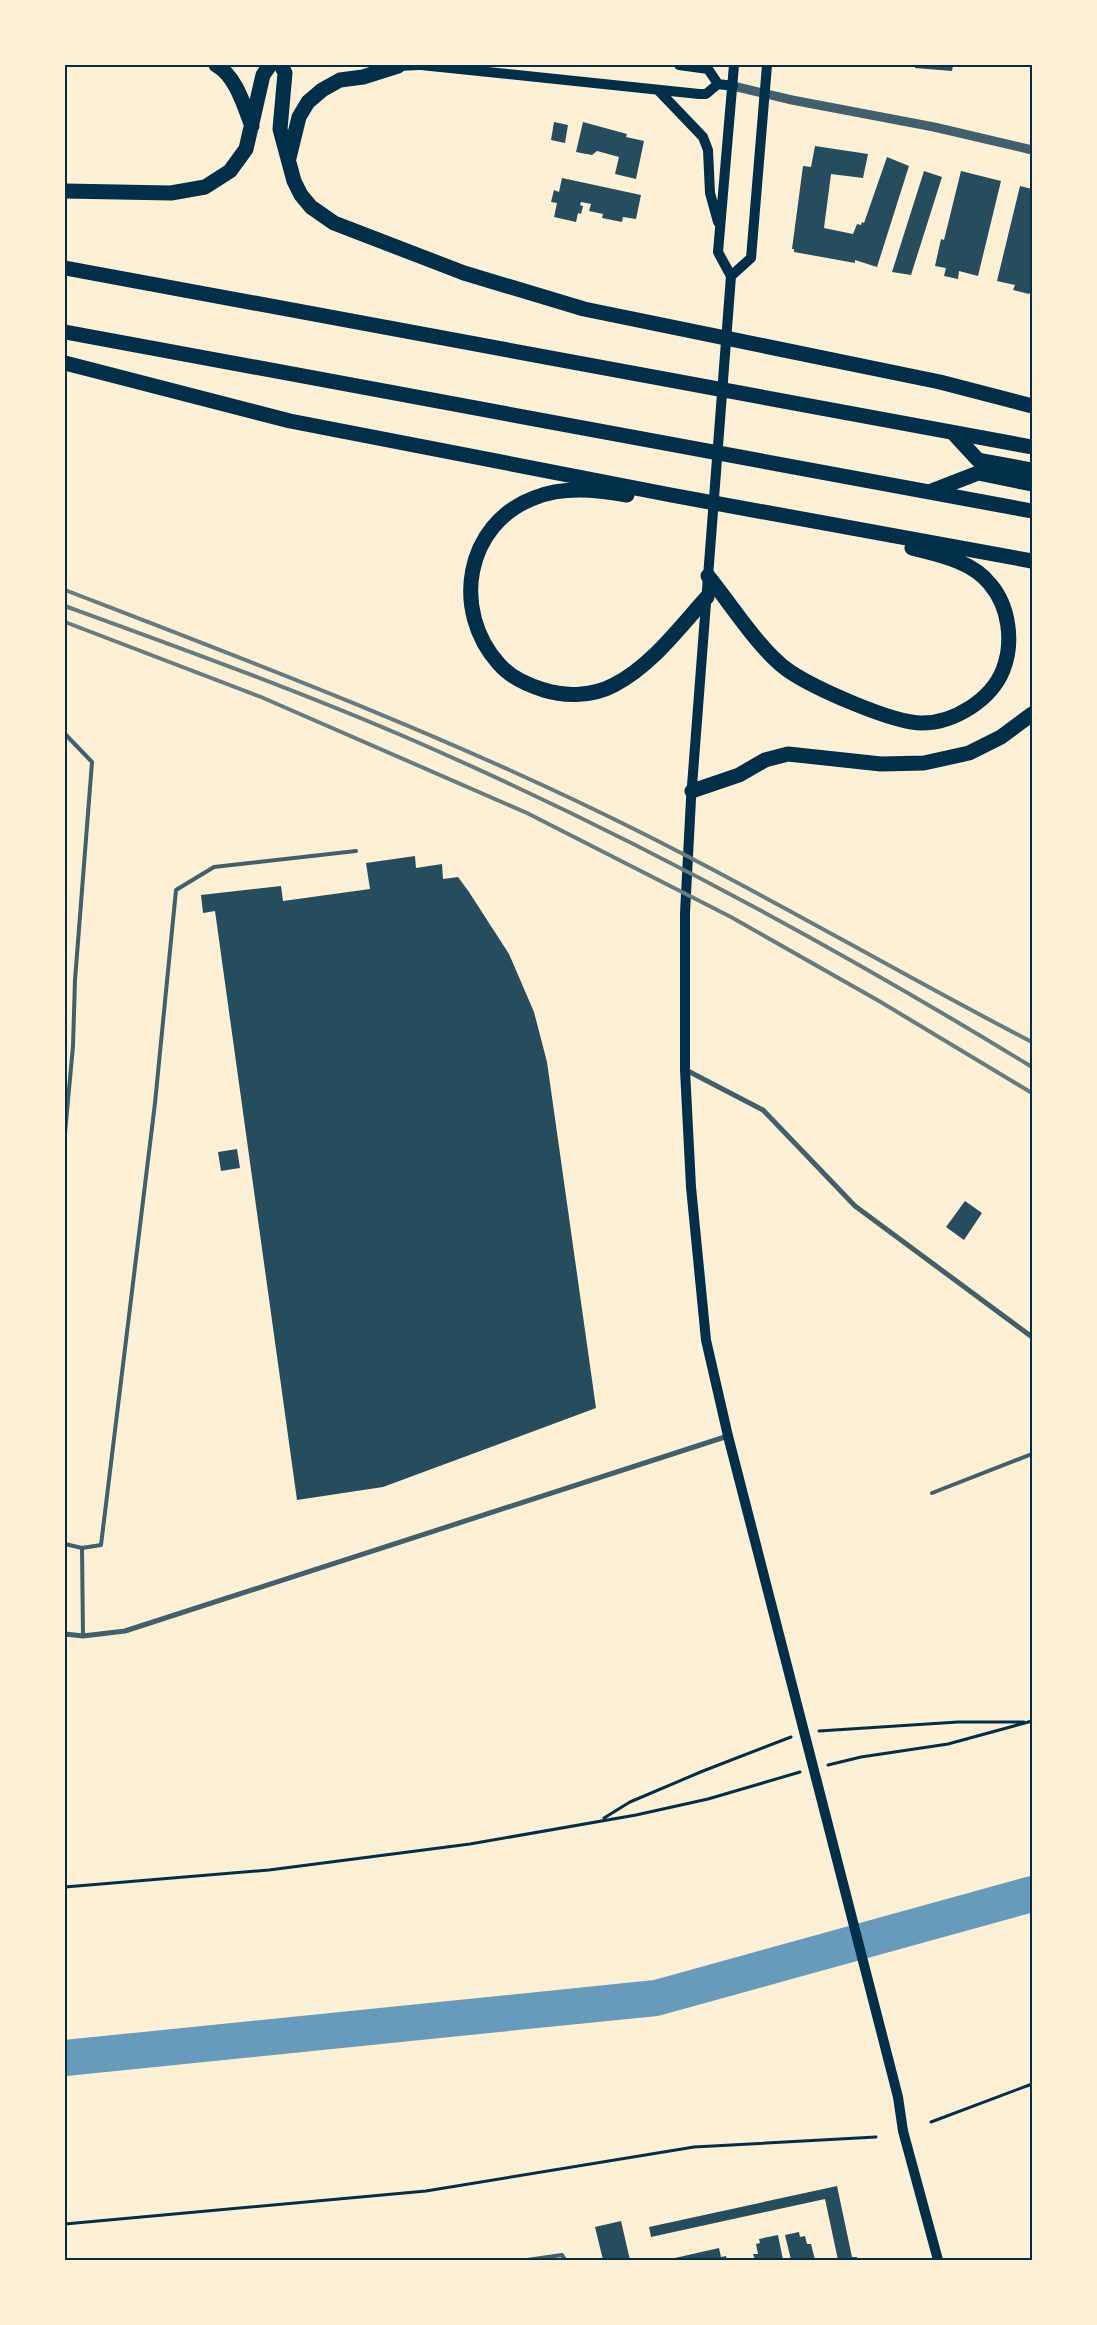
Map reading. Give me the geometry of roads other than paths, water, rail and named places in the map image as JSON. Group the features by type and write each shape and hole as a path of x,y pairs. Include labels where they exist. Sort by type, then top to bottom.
{"highway":[{"path":"216,65 237,90 252,128"},
{"path":"65,191 171,193 205,187 230,171 246,149 262,74 270,65"},
{"path":"281,65 285,73 280,129 288,162 301,196 311,206 334,222 464,274 584,308 940,382 1032,406"},
{"path":"288,162 299,118 308,102 340,80 363,77 391,66"},
{"path":"65,268 1032,447"},
{"path":"65,332 1032,512"},
{"path":"65,363 290,421 671,495 1032,561"},
{"path":"954,433 978,460 1032,470"},
{"path":"927,492 978,473 1032,484"},
{"path":"671,495 634,496 589,489 571,490 534,497 510,510 487,534 472,566 470,594 474,620 483,642 499,665 526,684 557,694 588,694 612,686 634,673 654,655 707,597"},
{"path":"708,570 770,654 788,670 815,686 882,714 922,723 954,718 984,697 1003,670 1009,638 1006,612 990,583 961,562 839,526"},
{"path":"691,795 738,775 765,760 788,754 881,764 924,763 969,753 1000,737 1032,714"}],"main road":[{"path":"391,66 420,65 706,94 718,84 733,86"},
{"path":"679,65 708,69 718,84"},
{"path":"734,65 718,252 731,276 691,795 685,913 685,1070 691,1187 706,1340 728,1436 803,1734 898,2097 903,2131 938,2260"},
{"path":"731,276 752,258 767,65"},
{"path":"658,90 703,137 708,150 710,193 720,228"}],"street":[{"path":"733,86 934,127 1032,150"},
{"path":"685,1070 763,1110 855,1206 1032,1337"},
{"path":"65,1634 83,1636 125,1631 728,1436"}],"lane":[{"path":"65,734 92,762 75,980 74,1046 65,1133"},
{"path":"65,1544 82,1548 101,1545 155,1103 176,890 214,867 356,851"},
{"path":"932,1493 1032,1454"},
{"path":"82,1548 83,1636"},
{"path":"527,2260 562,2255 565,2260"}],"waterway":[{"path":"65,2058 656,1998 1032,1894"}],"railway":[{"path":"65,590 424,732 565,795 734,881 1032,1042"},
{"path":"65,606 242,671 374,724 575,815 730,894 807,936 1032,1067"},
{"path":"65,622 261,697 527,813 731,917 879,1001 1032,1093"}]}
